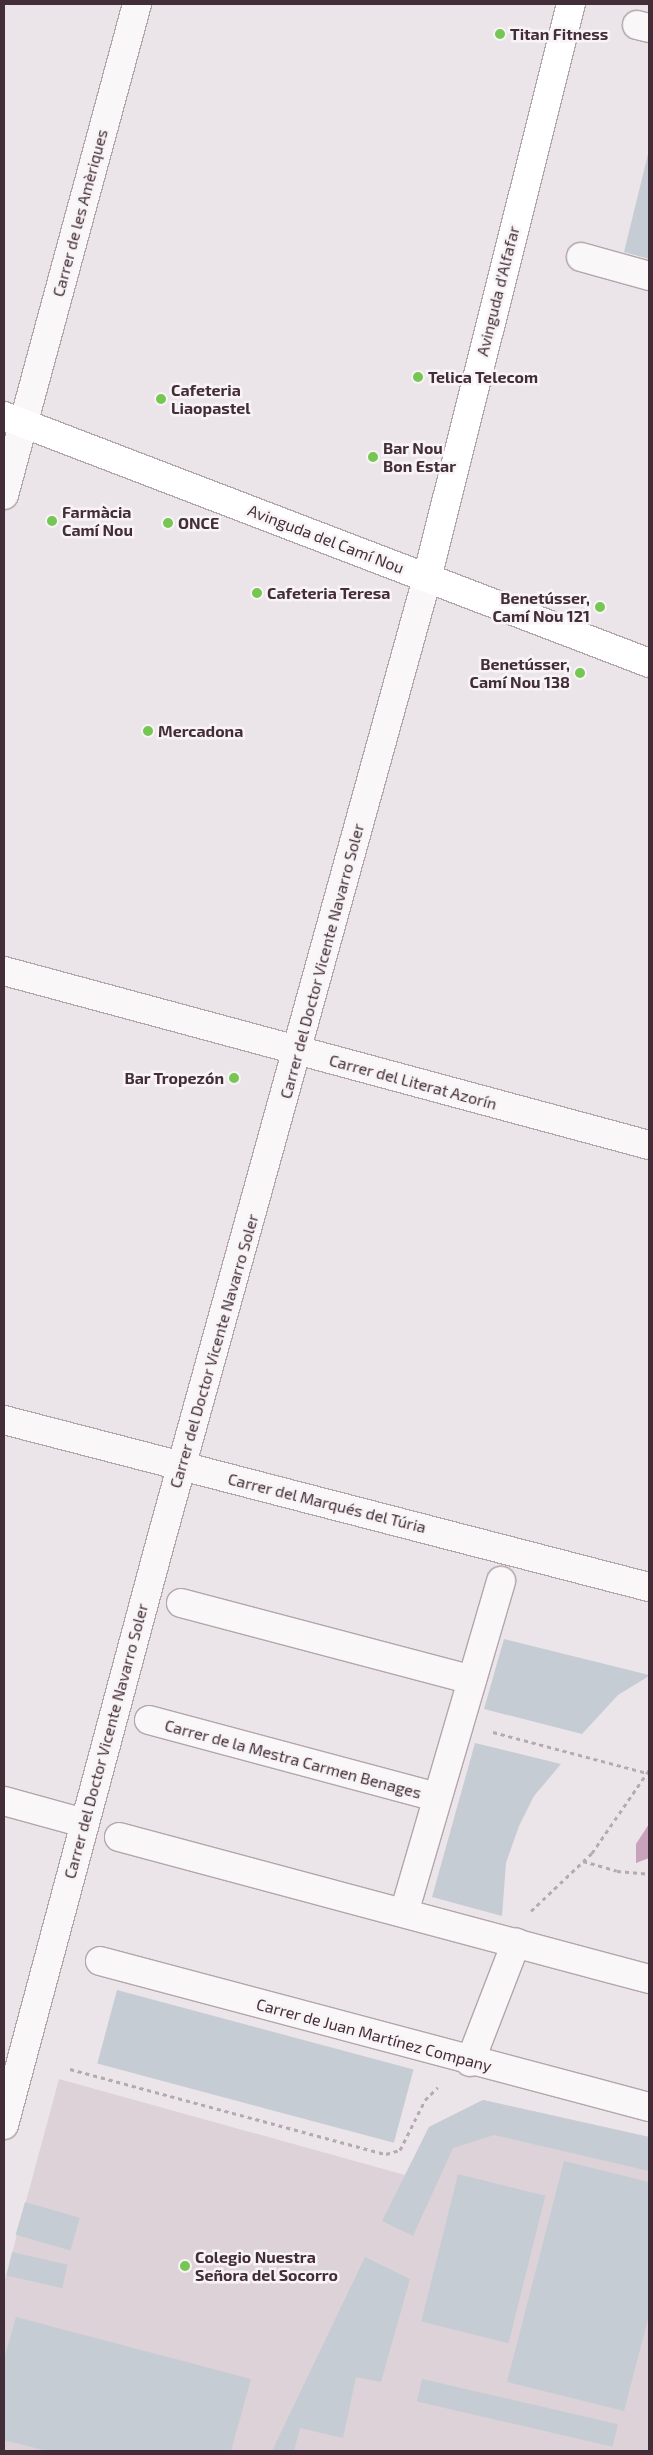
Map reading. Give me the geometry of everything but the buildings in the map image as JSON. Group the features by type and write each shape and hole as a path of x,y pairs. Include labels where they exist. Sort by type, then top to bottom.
{"street":[{"name":"Carrer de les Amèriques","path":"4,495 13,420 137,4"},
{"name":"Avinguda d'Alfafar","path":"427,578 571,4"},
{"path":"581,257 649,276"},
{"name":"Avinguda del Camí Nou","path":"13,420 649,663"},
{"name":"Carrer del Doctor Vicente Navarro Soler","path":"4,2125 181,1466 298,1052 427,578"},
{"name":"Carrer del Literat Azorín","path":"4,971 298,1052 649,1145"},
{"name":"Carrer del Marqués del Túria","path":"4,1420 649,1587"},
{"path":"404,1913 501,1581"},
{"path":"181,1603 472,1680"},
{"name":"Carrer de la Mestra Carmen Benages","path":"150,1720 438,1797"},
{"path":"4,1801 84,1823"},
{"path":"119,1837 649,1979"},
{"path":"470,2062 516,1943"},
{"name":"Carrer de Juan Martínez Company","path":"100,1961 470,2062 649,2106"}],"path":[{"path":"459,1724 648,1772 583,1861 536,1904 516,1943"},
{"path":"583,1861 618,1871 649,1874"},
{"path":"70,2069 386,2154 400,2150 433,2090 454,2079 470,2062"}],"shaded area":[{"path":"649,150 649,259 624,252"},
{"path":"504,1639 649,1676 618,1695 582,1734 484,1709"},
{"path":"475,1743 561,1764 534,1796 519,1826 506,1863 502,1916 432,1897"},
{"path":"649,1824 649,1858 636,1863 636,1844"},
{"path":"117,1990 414,2069 394,2143 97,2063"},
{"path":"59,2079 405,2175 429,2127 483,2100 649,2137 649,2451 4,2451 4,2283"},
{"path":"483,2100 649,2137 649,2171 494,2135 453,2148 413,2236 382,2221 429,2127"},
{"path":"564,2161 649,2182 649,2315 624,2411 507,2382"},
{"path":"458,2174 545,2196 509,2343 421,2321"},
{"path":"25,2202 80,2218 70,2250 16,2235"},
{"path":"12,2252 68,2265 62,2288 7,2275"},
{"path":"365,2257 410,2279 381,2382 356,2377 343,2438 300,2428 294,2451 272,2451"},
{"path":"16,2317 251,2379 231,2451 47,2451 4,2440 4,2359"},
{"path":"422,2379 618,2424 613,2447 417,2401"}],"place":[{"name":"Titan Fitness","path":"500,34"},
{"name":"Telica Telecom","path":"418,377"},
{"name":"Cafeteria Liaopastel","path":"161,399"},
{"name":"Bar Nou Bon Estar","path":"373,457"},
{"name":"Farmàcia Camí Nou","path":"52,521"},
{"name":"ONCE","path":"168,523"},
{"name":"Cafeteria Teresa","path":"257,593"},
{"name":"Benetússer, Camí Nou 121","path":"600,607"},
{"name":"Benetússer, Camí Nou 138","path":"580,673"},
{"name":"Mercadona","path":"148,731"},
{"name":"Bar Tropezón","path":"234,1078"},
{"name":"Colegio Nuestra Señora del Socorro","path":"185,2266"}]}
